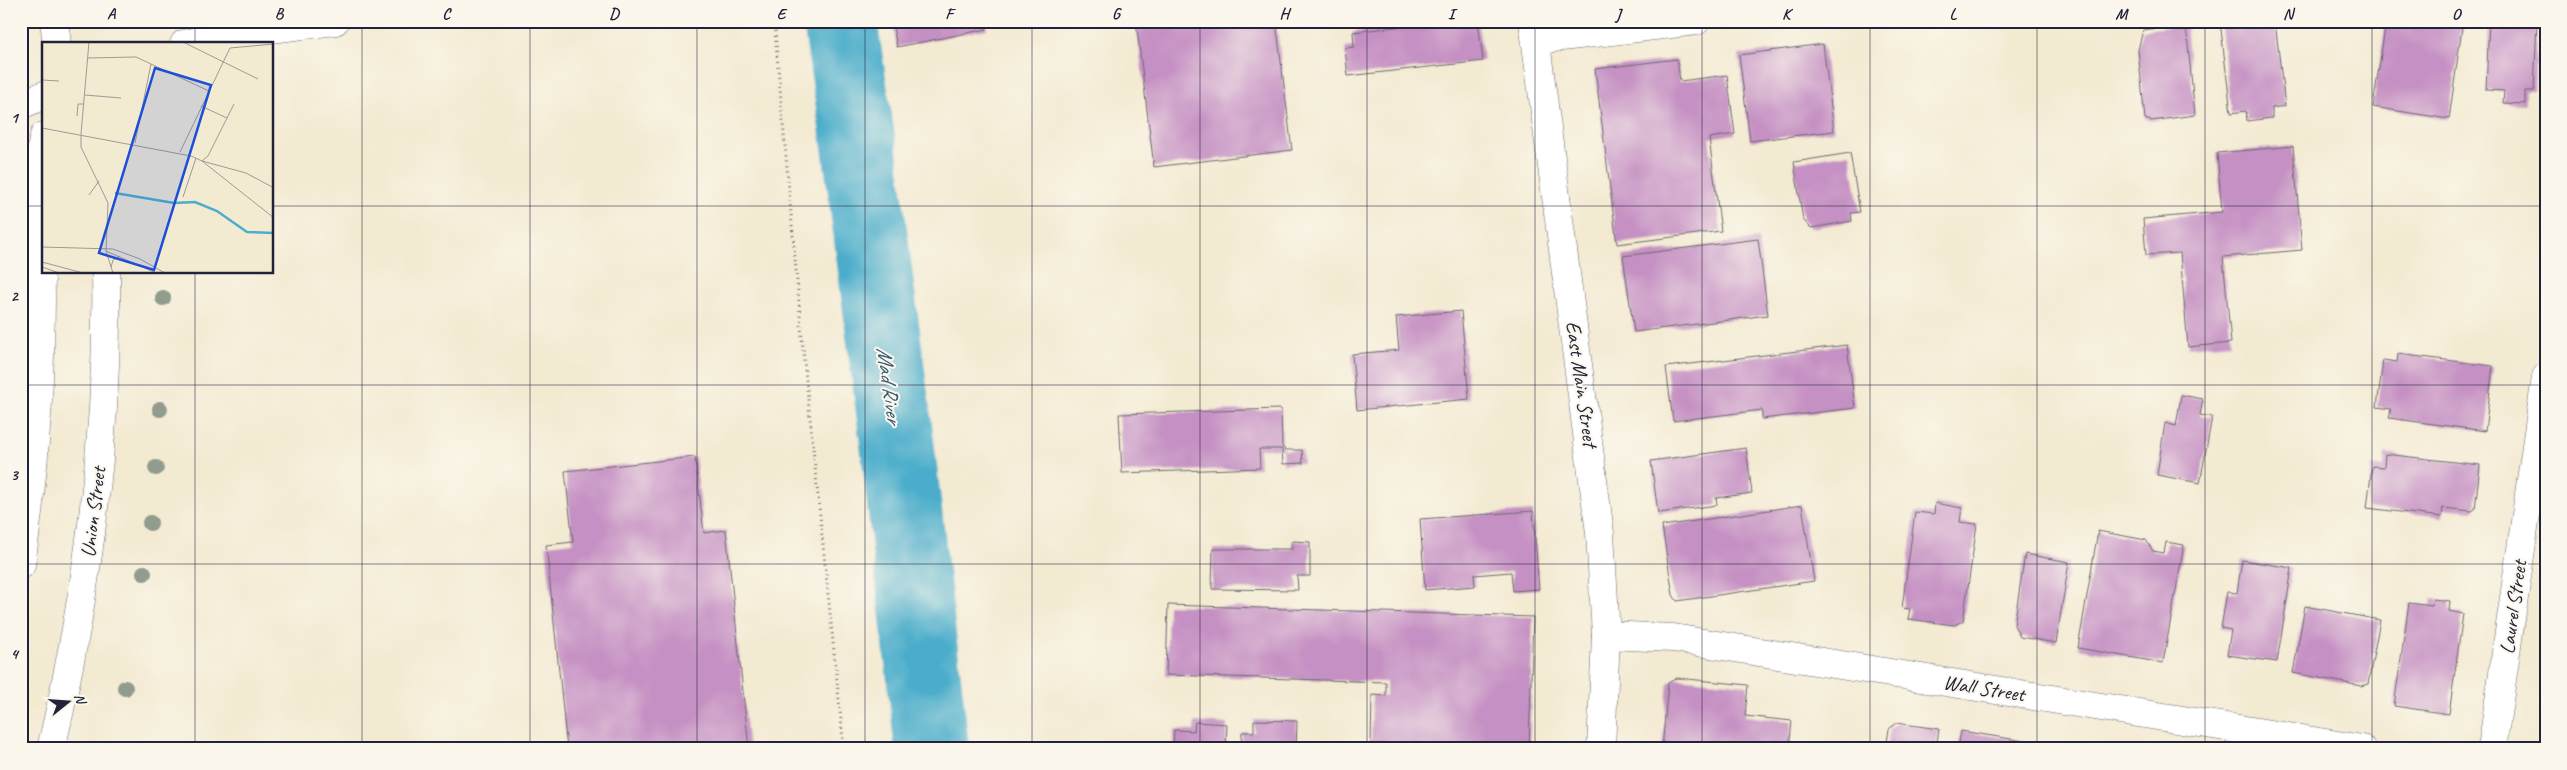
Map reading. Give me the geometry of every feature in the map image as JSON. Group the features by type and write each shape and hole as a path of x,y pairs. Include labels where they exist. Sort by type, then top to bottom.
{"main road":[{"path":"54,21 56,42"},
{"path":"193,42 230,34 335,21"},
{"path":"1535,30 1696,21"},
{"name":"East Main Street","path":"1535,30 1592,459 1600,533 1606,635 1601,749"},
{"path":"21,105 42,96"},
{"path":"21,565 31,482 38,385 41,281 39,183 42,155"},
{"path":"21,256 41,281"},
{"name":"Union Street","path":"50,749 82,597 96,490 104,392 106,274"},
{"name":"Laurel Street","path":"2492,749 2546,377"},
{"name":"Wall Street","path":"1606,635 1673,638 2268,741 2362,749"}],"path":[{"path":"774,21 804,360 844,749"}],"building":[{"path":"892,21 985,21 987,29 897,47"},
{"path":"1136,21 1276,21 1292,150 1154,167"},
{"path":"1447,21 1478,21 1483,61 1348,76 1345,48 1354,47 1353,32"},
{"path":"2220,21 2275,21 2285,106 2272,108 2272,118 2247,121 2246,111 2231,113"},
{"path":"2386,21 2463,21 2449,119 2373,107"},
{"path":"2489,21 2537,21 2534,91 2525,91 2525,104 2503,103 2504,91 2486,90"},
{"path":"2186,25 2195,115 2151,121 2145,119 2138,50 2143,30"},
{"path":"1823,44 1834,131 1750,141 1739,55"},
{"path":"1677,59 1680,81 1727,75 1735,134 1709,138 1721,231 1617,244 1595,69"},
{"path":"2293,146 2302,250 2223,257 2231,343 2188,347 2180,253 2146,255 2143,219 2222,212 2217,153"},
{"path":"1850,153 1860,212 1851,213 1852,221 1811,228 1803,220 1794,162"},
{"path":"1758,239 1768,315 1634,332 1623,256"},
{"path":"1461,311 1469,399 1357,410 1352,354 1399,350 1396,317"},
{"path":"1847,345 1855,408 1762,419 1762,410 1673,421 1666,367"},
{"path":"2398,354 2493,366 2485,431 2389,418 2391,409 2377,407 2383,360 2397,362"},
{"path":"2181,395 2203,399 2200,415 2212,417 2200,483 2157,475 2165,423 2176,426"},
{"path":"1281,409 1282,446 1285,450 1302,450 1303,463 1283,464 1282,449 1259,449 1260,468 1122,473 1119,414"},
{"path":"1746,448 1752,493 1716,498 1717,505 1658,513 1651,461"},
{"path":"2385,454 2480,465 2475,509 2472,511 2443,508 2442,517 2367,508 2372,466 2384,467"},
{"path":"695,457 704,533 726,530 749,749 567,749 546,545 573,542 565,471"},
{"path":"1935,503 1962,508 1960,522 1977,524 1963,621 1954,625 1908,619 1910,609 1902,608 1915,512 1934,514"},
{"path":"1802,505 1814,581 1677,601 1673,595 1662,526"},
{"path":"1533,511 1539,589 1513,591 1511,572 1474,575 1475,586 1425,590 1420,519"},
{"path":"2098,531 2146,540 2153,551 2164,553 2166,542 2184,545 2163,663 2078,648"},
{"path":"1292,541 1310,542 1310,576 1297,576 1298,590 1212,589 1213,549 1292,549"},
{"path":"2025,554 2069,562 2056,643 2020,637 2014,625"},
{"path":"2242,560 2292,568 2277,662 2227,655 2231,630 2221,628 2227,592 2237,593"},
{"path":"2433,599 2450,601 2449,611 2463,614 2449,714 2394,706 2409,603 2432,606"},
{"path":"1168,605 1533,617 1529,749 1384,749 1385,744 1371,744 1372,695 1386,696 1386,682 1166,675"},
{"path":"2305,606 2380,620 2368,684 2361,686 2293,673"},
{"path":"1677,678 1748,685 1745,716 1792,721 1789,749 1662,749 1668,683"},
{"path":"1254,720 1297,721 1296,749 1241,749 1242,732 1254,732"},
{"path":"1195,722 1227,724 1226,749 1173,749 1174,730 1194,731"},
{"path":"1896,723 1939,729 1936,749 1886,749 1889,729"},
{"path":"1961,731 2030,742 2029,749 1958,749"}],"waterway":[{"name":"Mad River","path":"840,21 859,145 899,458 932,749"}]}
